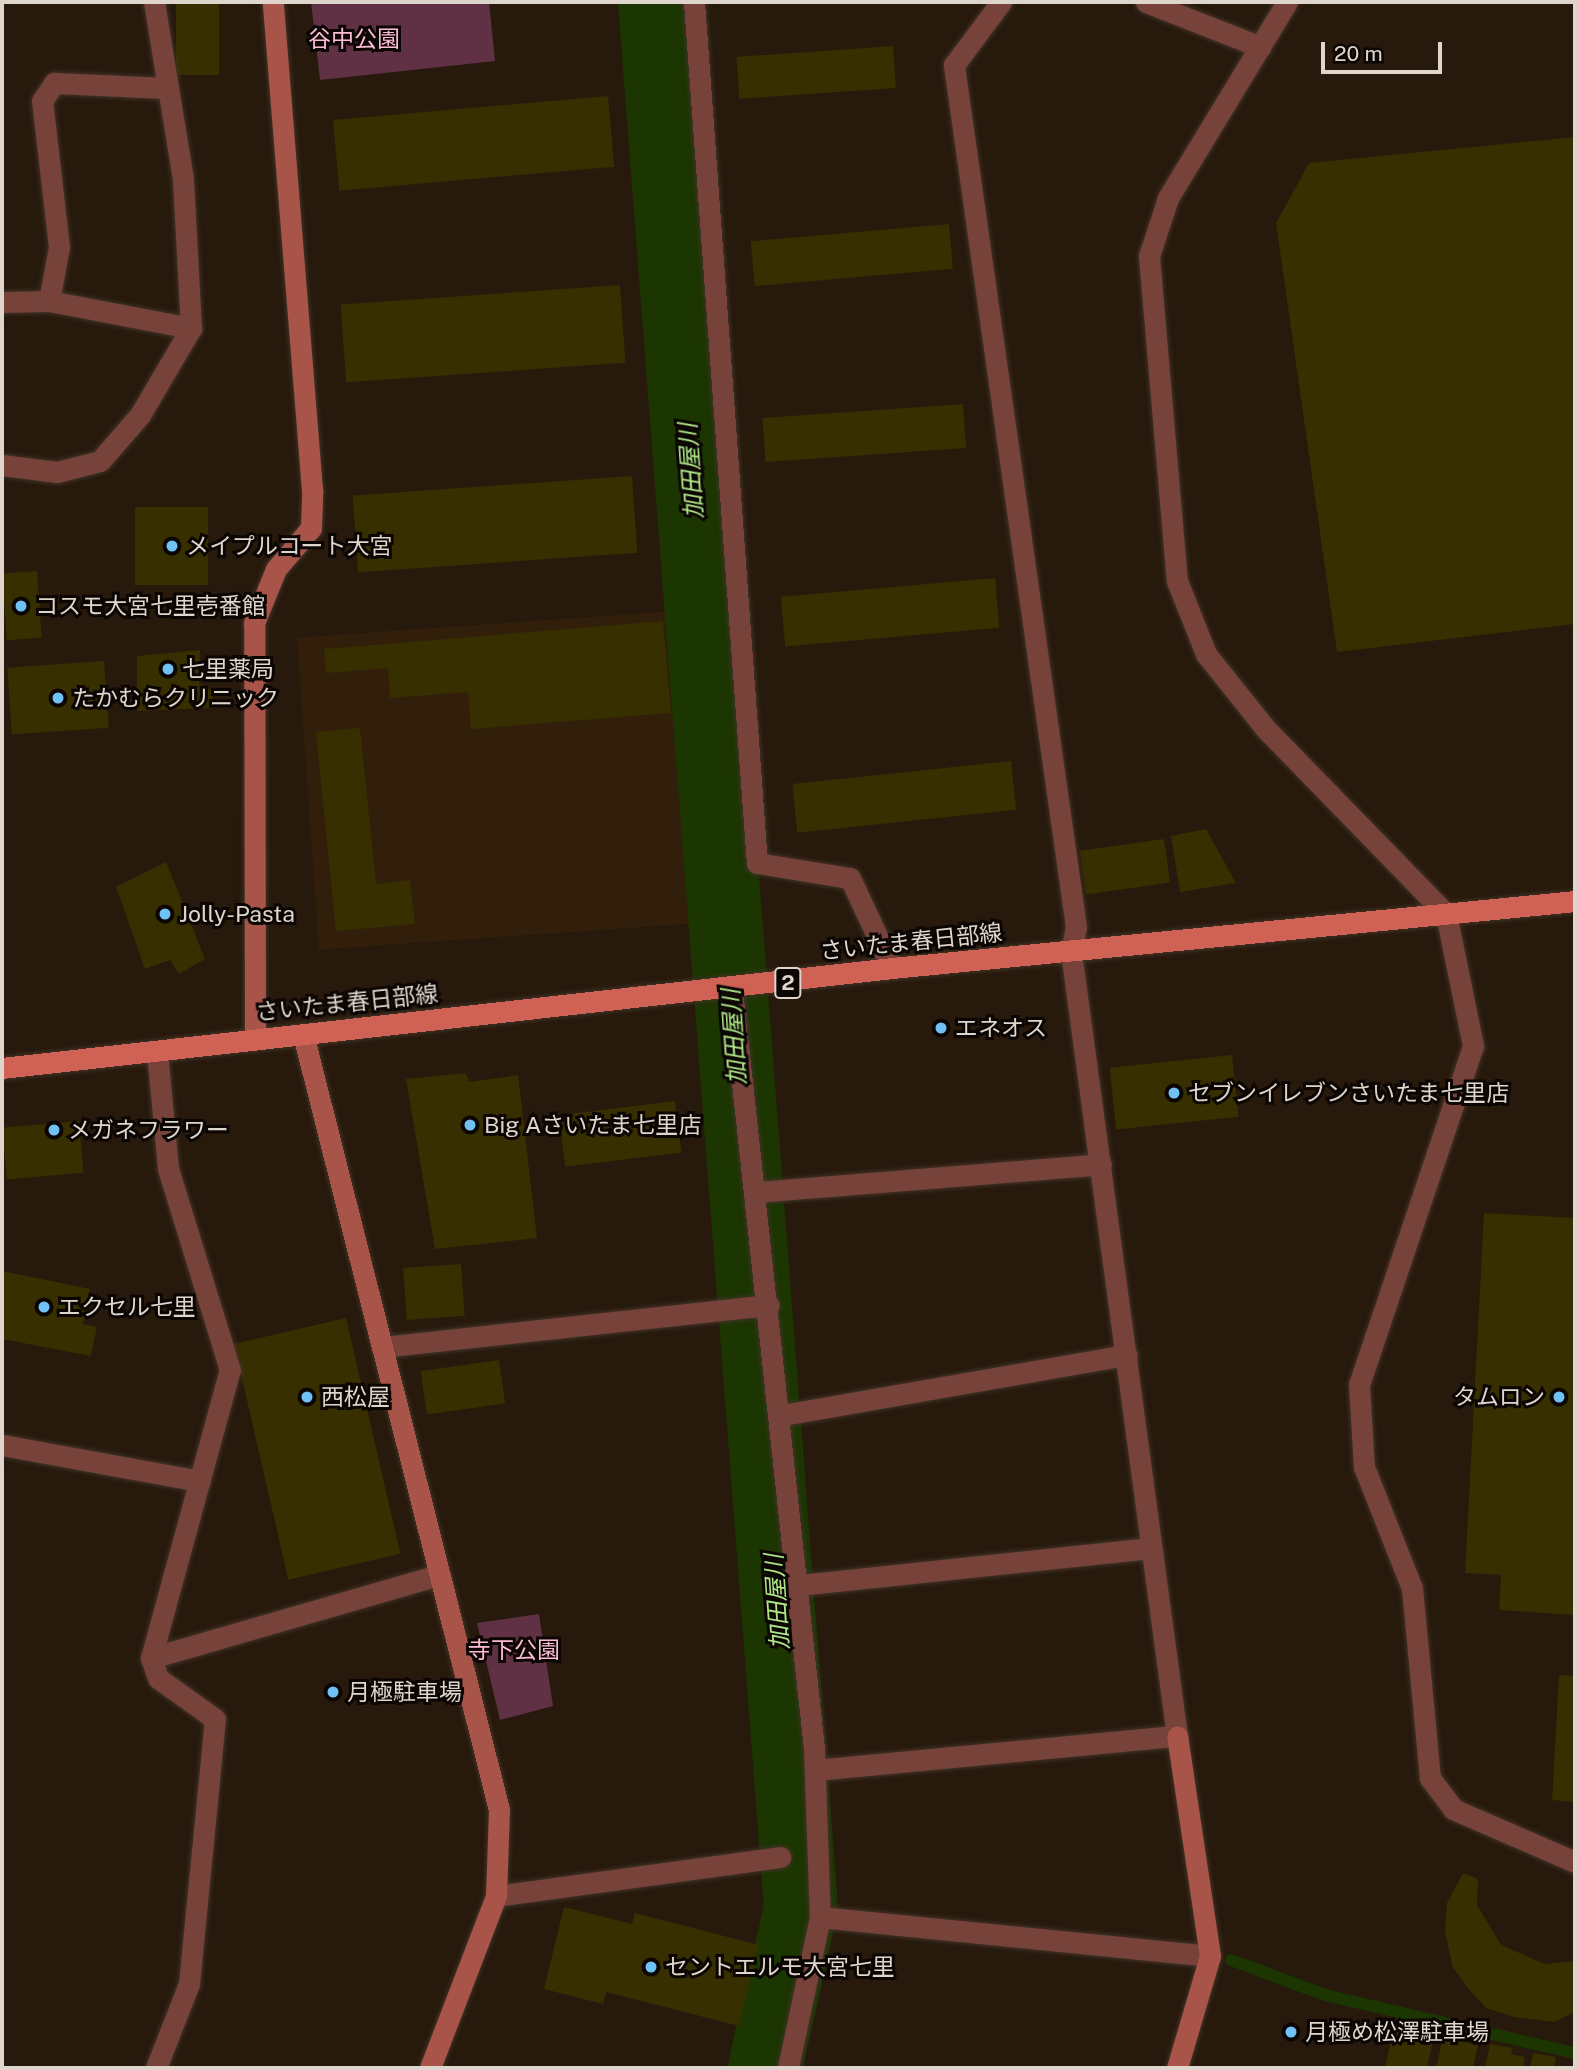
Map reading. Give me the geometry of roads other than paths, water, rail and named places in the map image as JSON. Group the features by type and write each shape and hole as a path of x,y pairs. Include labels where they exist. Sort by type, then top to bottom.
{"main road":[{"name":"さいたま春日部線","path":"2,1068 732,990 892,968 1575,901"}],"street":[{"path":"2,465 57,472 100,461 140,415 191,328 187,216 154,2"},
{"path":"255,1039 254,623 276,569 311,528 312,491 273,2"},
{"path":"694,2 757,863 850,878 892,968"},
{"path":"1001,2 954,65 1076,927 1070,951 1127,1355 1150,1548 1210,1956 1177,2068"},
{"path":"1146,2 1261,47"},
{"path":"1287,2 1168,198 1149,256 1177,581 1206,654 1265,728 1446,914 1473,1045 1359,1384 1364,1467 1412,1588 1430,1778 1453,1809 1575,1862"},
{"path":"49,300 59,247 42,101 54,83 166,88"},
{"path":"2,302 49,300 191,328"},
{"path":"732,990 782,1415 815,1770 820,1917 788,2068"},
{"path":"303,1034 499,1810 496,1896 430,2068"},
{"path":"156,2068 189,1984 215,1719 158,1678 151,1658 230,1370 168,1168 157,1052"},
{"path":"756,1192 1101,1164"},
{"path":"382,1348 769,1305"},
{"path":"782,1415 1127,1355"},
{"path":"2,1445 200,1481"},
{"path":"799,1586 1150,1548"},
{"path":"151,1658 439,1575"},
{"path":"815,1770 1177,1736"},
{"path":"496,1896 780,1857"},
{"path":"820,1917 1210,1956"}],"waterway":[{"name":"加田屋川","path":"655,2 801,1908 765,2068"},
{"path":"1231,1960 1325,1995 1575,2053"}],"place":[{"name":"メイプルコート大宮","path":"172,546"},
{"name":"コスモ大宮七里壱番館","path":"21,606"},
{"name":"七里薬局","path":"168,669"},
{"name":"たかむらクリニック","path":"58,698"},
{"name":"Jolly-Pasta","path":"165,914"},
{"name":"エネオス","path":"941,1028"},
{"name":"セブンイレブンさいたま七里店","path":"1174,1093"},
{"name":"Big Aさいたま七里店","path":"470,1125"},
{"name":"メガネフラワー","path":"54,1130"},
{"name":"エクセル七里","path":"44,1307"},
{"name":"西松屋","path":"307,1397"},
{"name":"タムロン","path":"1559,1397"},
{"name":"月極駐車場","path":"333,1692"},
{"name":"セントエルモ大宮七里","path":"651,1967"},
{"name":"月極め松澤駐車場","path":"1291,2032"}],"park label":[{"name":"谷中公園","path":"354,39"},
{"name":"寺下公園","path":"514,1650"}]}
